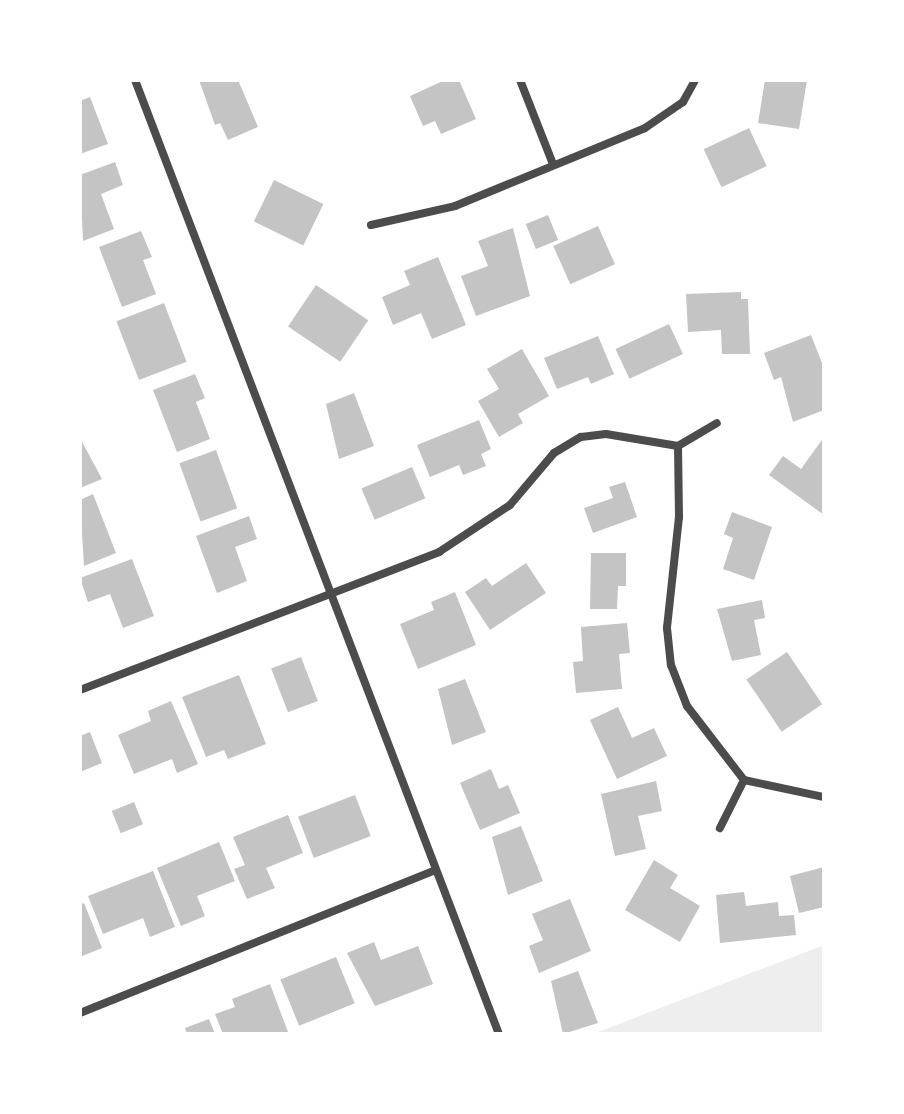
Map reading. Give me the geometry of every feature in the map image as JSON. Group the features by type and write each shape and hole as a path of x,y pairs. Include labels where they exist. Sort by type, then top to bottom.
{"street":[{"path":"135,80 329,598 499,1034"},
{"path":"520,80 553,164"},
{"path":"371,225 455,206 645,128 683,102 695,80"},
{"path":"80,690 329,598 439,552 482,527 510,505 554,453 581,437 606,434 678,446 717,423"},
{"path":"678,446 679,517 667,628 671,665 687,706 744,780 824,797"},
{"path":"720,828 744,780"},
{"path":"80,1013 435,870"}],"shaded area":[{"path":"824,945 824,1034 593,1034"}],"building":[{"path":"199,80 238,80 258,127 228,140 220,123 215,125"},
{"path":"445,80 459,80 476,119 441,134 435,121 423,126 410,96"},
{"path":"765,80 807,80 799,129 758,123"},
{"path":"90,97 108,144 80,154 80,101"},
{"path":"749,128 767,166 721,187 704,149"},
{"path":"115,162 123,185 101,194 114,229 83,241 80,175"},
{"path":"274,180 323,204 303,245 254,221"},
{"path":"548,215 558,240 536,249 526,224"},
{"path":"598,226 615,264 570,284 553,246"},
{"path":"513,228 530,296 476,316 461,276 488,266 478,241"},
{"path":"141,231 152,257 143,260 156,294 122,307 99,247"},
{"path":"438,257 466,325 432,339 421,313 393,325 382,297 410,285 404,271"},
{"path":"316,285 368,320 340,362 288,326"},
{"path":"741,292 741,299 748,299 750,354 722,354 721,330 688,332 686,294"},
{"path":"164,303 187,362 139,380 116,321"},
{"path":"669,324 683,354 629,379 616,349"},
{"path":"811,335 824,368 824,410 793,422 781,377 774,380 764,353"},
{"path":"598,336 614,374 591,384 588,377 557,389 544,358"},
{"path":"522,349 549,396 518,414 523,423 499,437 478,401 499,389 487,369"},
{"path":"195,374 205,398 196,402 210,439 177,452 153,390"},
{"path":"354,393 374,446 339,459 326,404"},
{"path":"479,420 491,449 481,454 486,466 463,475 459,465 430,477 417,445"},
{"path":"824,437 824,515 769,475 783,456 801,469"},
{"path":"80,438 102,479 80,488"},
{"path":"216,450 237,508 201,522 179,463"},
{"path":"412,467 425,498 375,520 361,488"},
{"path":"625,482 637,517 593,533 584,508 613,498 609,487"},
{"path":"93,494 116,553 84,566 80,500"},
{"path":"732,512 772,527 754,580 723,569 733,538 724,534"},
{"path":"249,516 257,539 235,547 247,581 217,593 196,536"},
{"path":"591,553 626,553 626,586 618,586 617,609 590,609"},
{"path":"132,559 154,616 123,628 110,594 88,602 80,578"},
{"path":"526,563 546,593 490,630 465,592 486,578 492,586"},
{"path":"455,592 476,645 418,669 400,624 434,610 431,602"},
{"path":"762,600 765,618 754,620 761,655 732,661 717,609"},
{"path":"627,623 630,653 619,654 622,689 576,693 573,662 583,661 581,627"},
{"path":"787,652 822,704 782,732 746,679"},
{"path":"301,657 318,701 288,712 271,668"},
{"path":"239,675 266,744 228,759 224,750 206,757 182,697"},
{"path":"465,679 486,732 452,745 438,689"},
{"path":"171,701 198,764 177,773 172,759 134,774 118,735 151,721 148,711"},
{"path":"618,707 632,738 654,728 667,756 617,779 590,720"},
{"path":"90,732 102,763 80,772 80,736"},
{"path":"491,769 499,789 508,785 520,813 480,830 460,783"},
{"path":"656,781 662,811 638,816 646,849 615,856 601,794"},
{"path":"355,795 371,836 314,858 298,817"},
{"path":"134,802 143,824 121,833 112,811"},
{"path":"288,815 303,853 266,868 275,888 247,899 234,869 245,865 233,837"},
{"path":"521,826 543,881 508,895 492,837"},
{"path":"219,842 235,881 197,896 205,916 181,926 157,868"},
{"path":"654,860 678,875 670,888 700,906 680,942 625,910"},
{"path":"824,867 824,907 799,913 790,876"},
{"path":"153,871 175,927 150,937 143,918 103,934 88,896"},
{"path":"744,892 746,906 778,902 779,916 794,915 796,935 720,943 716,895"},
{"path":"570,899 591,951 539,973 529,946 543,940 532,914"},
{"path":"84,903 102,948 80,957 80,905"},
{"path":"374,942 381,960 418,946 433,984 375,1006 347,953"},
{"path":"336,957 355,1003 299,1026 280,979"},
{"path":"578,971 598,1023 563,1034 551,981"},
{"path":"270,984 288,1032 223,1034 215,1014 235,1007 232,999"},
{"path":"209,1019 215,1034 187,1034 185,1028"}]}
